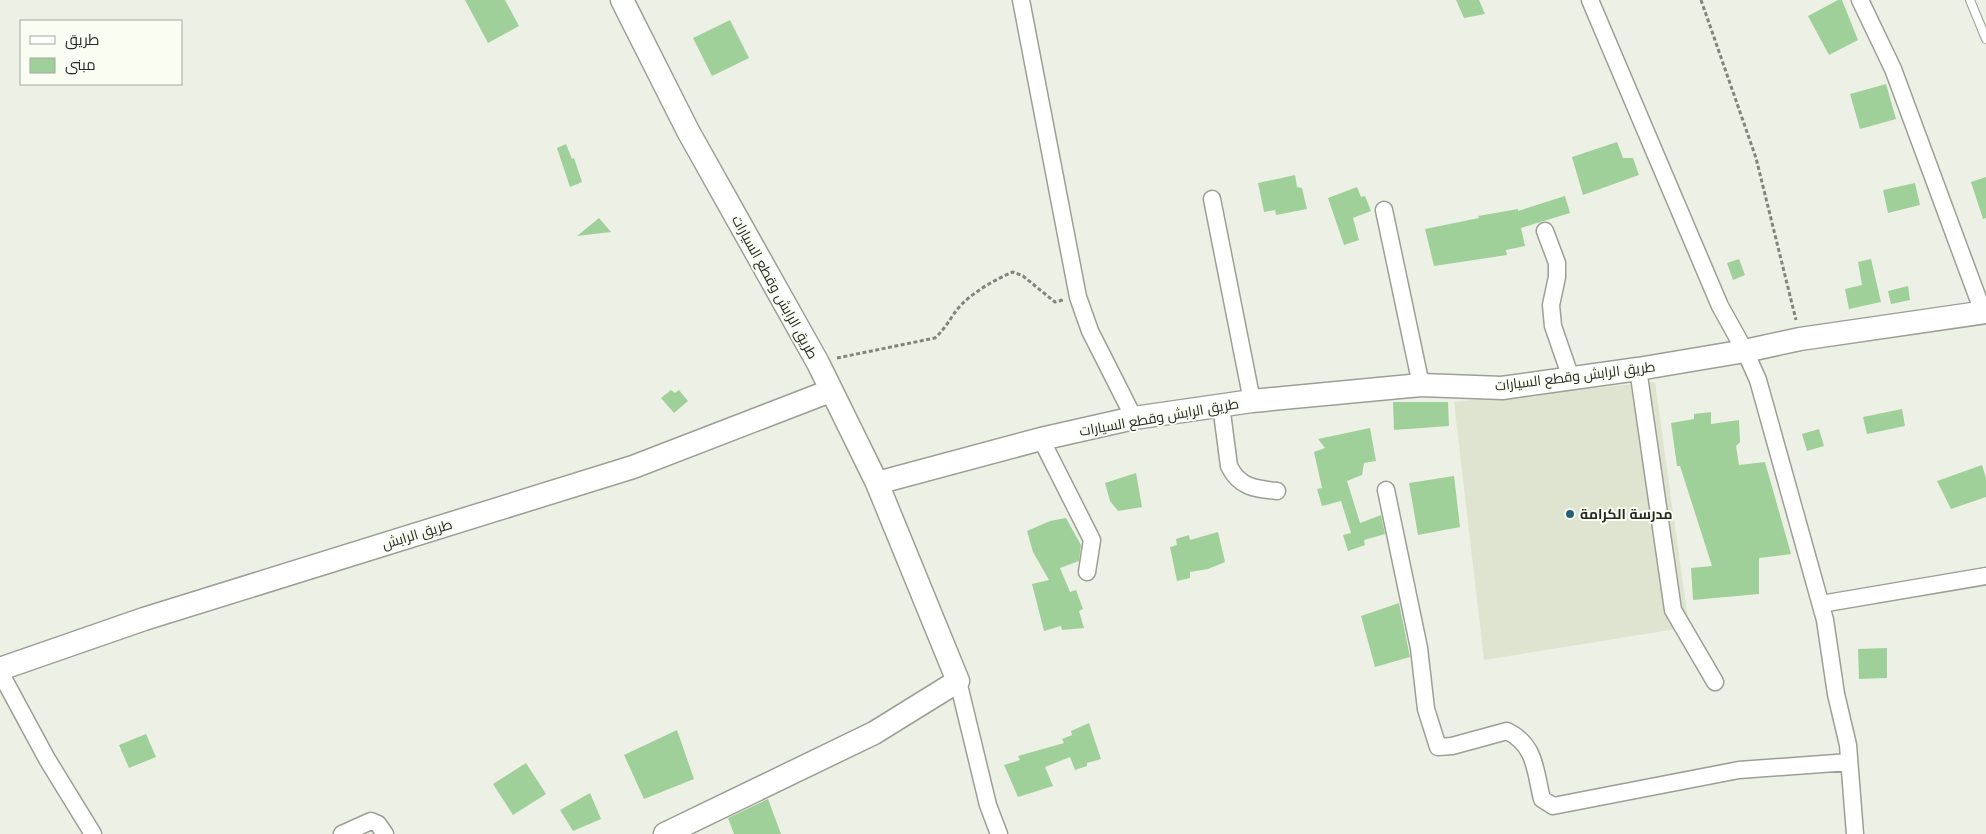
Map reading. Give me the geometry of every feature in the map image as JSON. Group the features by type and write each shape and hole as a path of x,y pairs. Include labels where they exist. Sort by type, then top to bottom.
{"main road":[{"name":"طريق الرابش وقطع السيارات","path":"622,0 688,131 818,363 830,391 877,483 1040,438 1134,418 1252,401 1421,385 1502,388 1638,369 1745,351 1800,339 1985,312"},
{"name":"طريق الرابش","path":"0,670 144,619 633,467 830,391"},
{"path":"665,834 874,732 958,682 877,483"}],"street":[{"path":"1021,0 1078,297 1090,331 1134,418"},
{"path":"1590,0 1638,109 1720,306 1745,351 1758,380 1821,604 1832,655 1836,694 1848,744 1855,834"},
{"path":"1860,0 1893,69 1985,312"},
{"path":"1212,199 1252,401"},
{"path":"1384,210 1421,385"},
{"path":"1545,231 1557,263 1557,277 1551,305 1553,326 1571,378"},
{"path":"1638,369 1672,610 1714,682"},
{"path":"1221,405 1229,466 1233,475 1244,485 1277,492"},
{"path":"1040,438 1092,540 1087,572"},
{"path":"1386,490 1419,648 1426,709 1438,747 1452,746 1507,731 1520,737 1531,751 1542,799 1553,806 1740,770 1849,762"},
{"path":"1821,604 1986,576"},
{"path":"0,670 47,759 93,834"},
{"path":"958,682 988,805 999,834"},
{"path":"342,834 371,821 378,824 385,834"}],"lane":[{"path":"1970,0 1986,39"}],"path":[{"path":"1701,0 1756,158 1800,339"},
{"path":"818,363 935,338 947,328 962,304 1000,277 1013,272 1023,276 1056,302 1078,297"}],"shaded area":[{"name":"مدرسة الكرامة","path":"1655,382 1689,627 1484,660 1454,402"}],"building":[{"path":"465,0 505,0 519,26 488,43"},
{"path":"1456,0 1479,0 1485,14 1464,18"},
{"path":"1838,0 1842,0 1858,40 1829,55 1808,16"},
{"path":"730,20 749,58 712,76 693,38"},
{"path":"1886,84 1896,119 1860,129 1850,94"},
{"path":"1617,142 1623,158 1633,158 1639,175 1583,195 1572,157"},
{"path":"566,144 572,159 574,158 582,182 570,187 557,148"},
{"path":"1295,175 1297,187 1302,188 1307,209 1276,215 1275,210 1264,212 1258,183"},
{"path":"1986,177 1986,218 1983,219 1971,182"},
{"path":"1915,183 1920,205 1888,213 1883,190"},
{"path":"1357,187 1361,197 1365,196 1371,211 1353,218 1359,240 1344,245 1328,198"},
{"path":"1565,196 1570,213 1521,228 1525,246 1506,250 1507,255 1434,266 1425,229 1479,218 1478,216 1518,209 1518,211"},
{"path":"599,218 611,232 577,236"},
{"path":"1739,259 1745,275 1733,280 1727,263"},
{"path":"1871,259 1881,302 1849,309 1845,289 1862,285 1858,262"},
{"path":"1908,286 1910,300 1891,304 1888,291"},
{"path":"671,390 675,393 679,390 688,401 674,413 661,398"},
{"path":"1393,402 1448,402 1449,426 1394,430"},
{"path":"1902,409 1905,426 1867,434 1863,417"},
{"path":"1711,412 1711,424 1739,420 1740,442 1736,446 1739,465 1765,462 1791,554 1759,558 1759,594 1693,600 1691,568 1712,566 1680,466 1677,466 1671,423 1694,419 1694,414"},
{"path":"1370,428 1376,461 1364,463 1362,475 1347,481 1360,523 1381,515 1385,534 1364,540 1365,545 1348,551 1343,535 1351,533 1341,501 1322,506 1317,489 1322,488 1314,452 1325,448 1318,439"},
{"path":"1819,429 1824,446 1807,451 1802,434"},
{"path":"1982,465 1986,478 1986,497 1951,509 1937,481"},
{"path":"1136,473 1142,507 1118,511 1110,501 1105,483"},
{"path":"1454,476 1460,527 1418,535 1409,483"},
{"path":"1066,518 1081,545 1079,561 1060,568 1070,592 1076,590 1083,609 1079,611 1084,628 1062,630 1061,626 1044,631 1032,584 1049,580 1033,552 1027,531 1050,521"},
{"path":"1218,532 1225,562 1208,569 1190,572 1190,578 1177,581 1170,547 1177,545 1176,539 1189,535 1190,540"},
{"path":"1399,603 1410,657 1375,667 1361,616"},
{"path":"1887,648 1887,678 1859,679 1858,649"},
{"path":"1089,723 1101,759 1087,763 1087,766 1075,770 1070,757 1045,767 1053,786 1018,797 1004,765 1020,760 1018,756 1064,743 1062,739 1072,735 1071,731"},
{"path":"677,730 694,779 644,799 624,755"},
{"path":"146,734 156,757 129,768 119,745"},
{"path":"526,763 546,794 513,815 493,784"},
{"path":"590,793 601,819 573,831 560,810"},
{"path":"768,799 781,834 734,834 728,818"}],"place":[{"name":"مدرسة الكرامة","path":"1570,514"}]}
